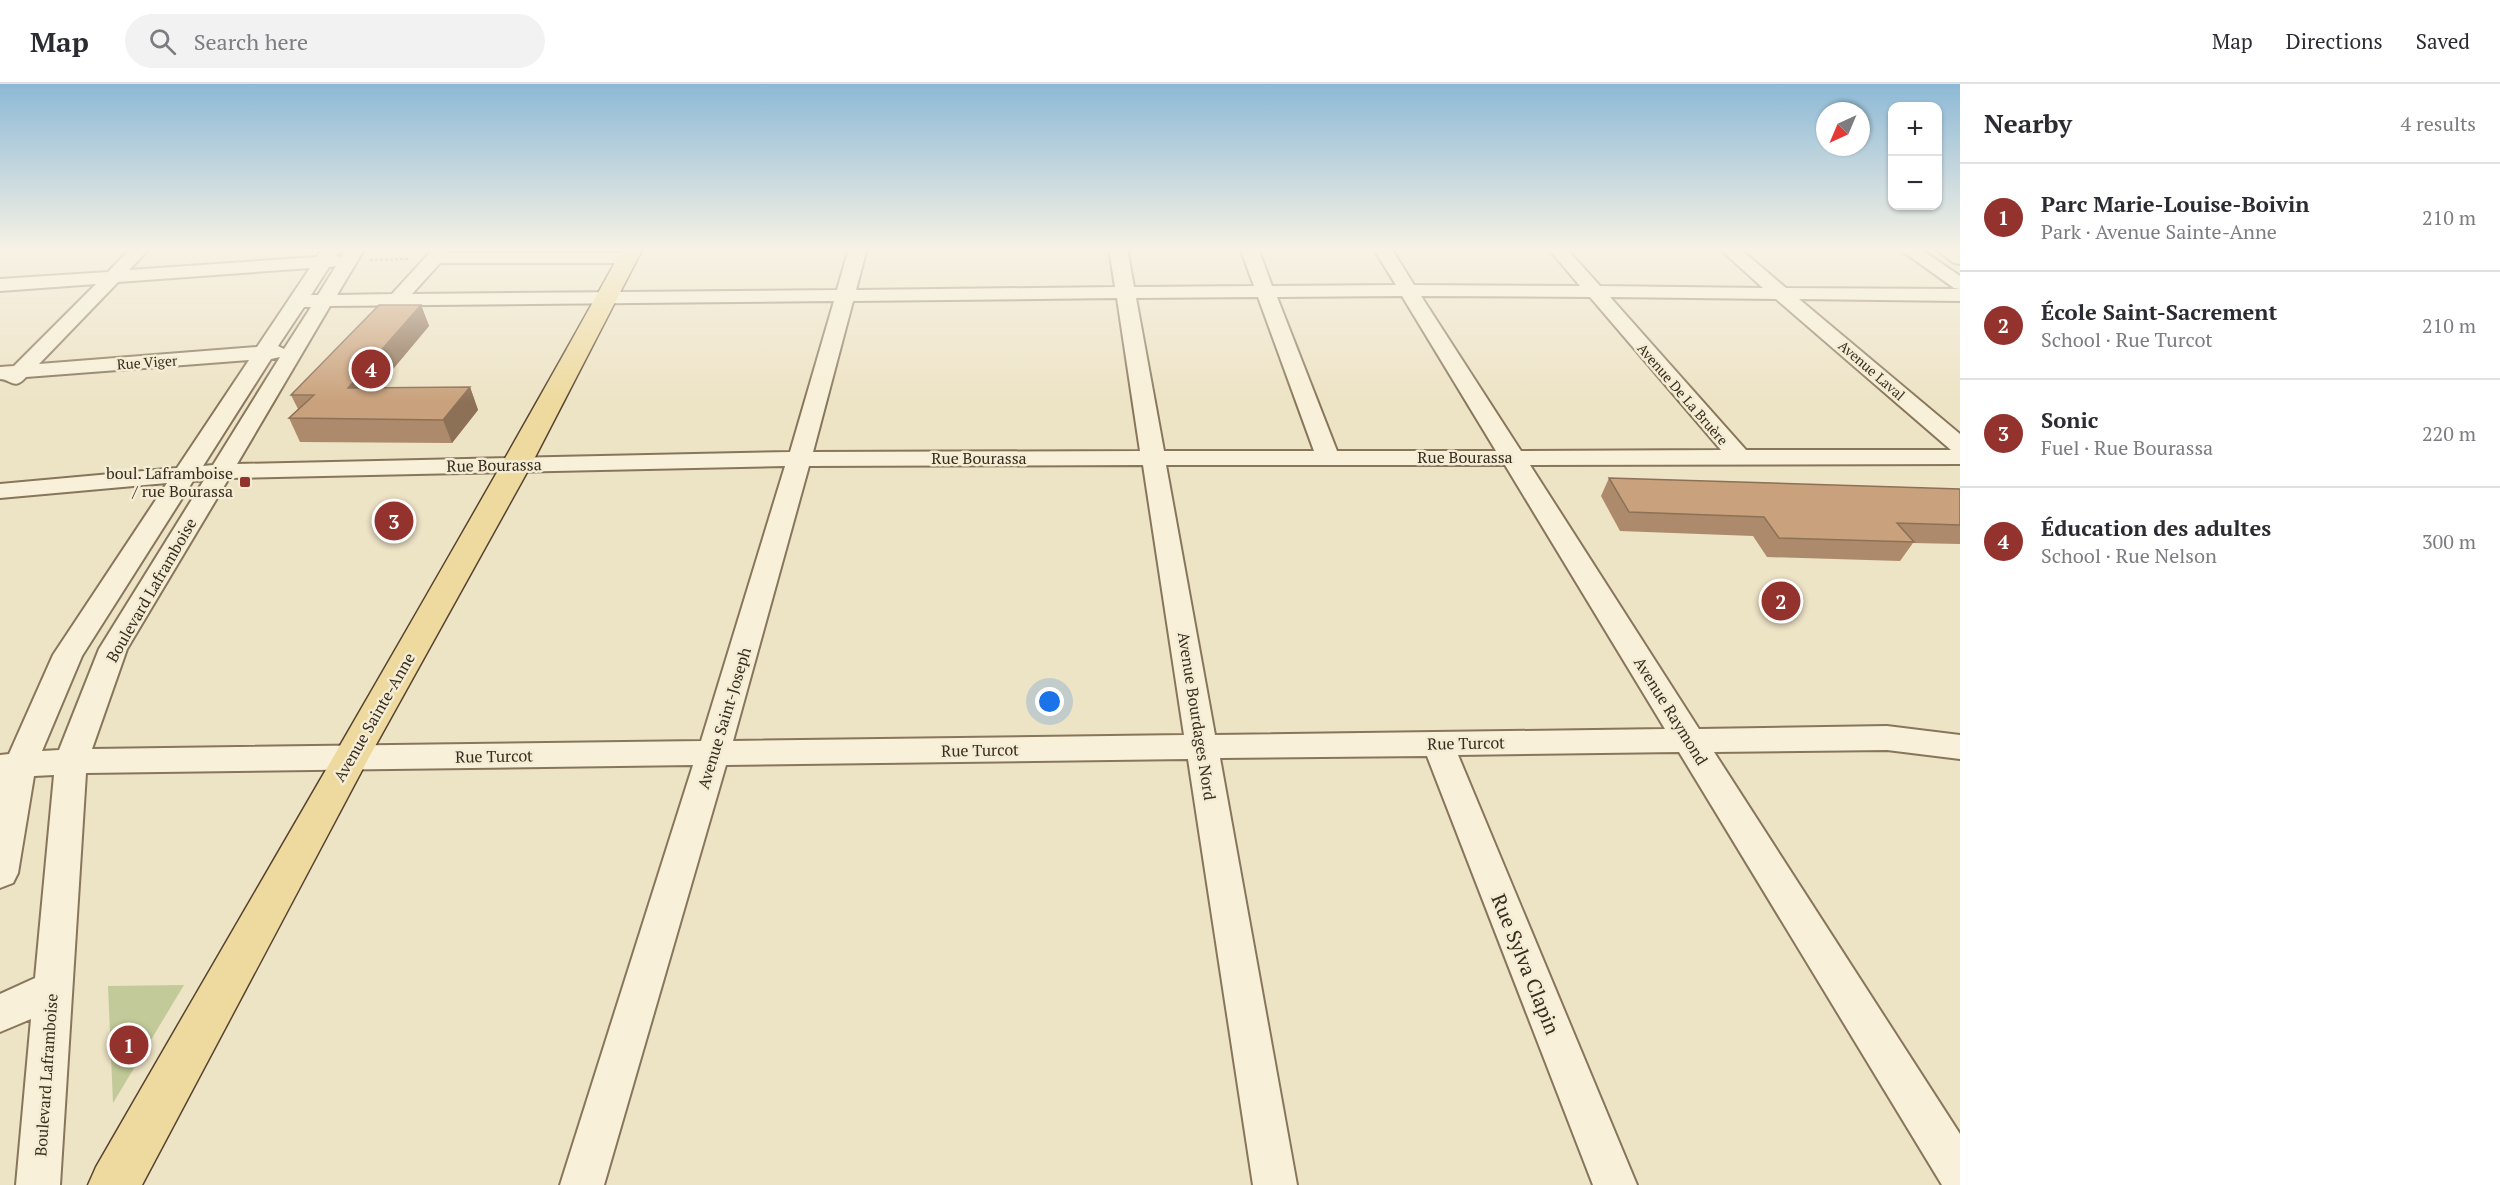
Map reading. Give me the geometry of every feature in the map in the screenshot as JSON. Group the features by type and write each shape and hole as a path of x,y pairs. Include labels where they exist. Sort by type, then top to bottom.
{"main road":[{"name":"Avenue Sainte-Anne","path":"114,1185 350,758 517,465 605,299"}],"street":[{"path":"0,393 10,373 88,299"},
{"name":"Boulevard Laframboise","path":"0,873 10,766 68,655 300,299"},
{"path":"297,302 462,299"},
{"name":"Avenue Saint-Joseph","path":"582,1185 714,753 801,459 844,299"},
{"name":"Avenue Bourdages Nord","path":"1127,299 1275,1185"},
{"path":"1269,299 1328,457"},
{"name":"Avenue Raymond","path":"1414,299 1960,1174"},
{"name":"Avenue De La Bruère","path":"1600,299 1739,457"},
{"name":"Avenue Laval","path":"1789,299 1960,446"},
{"name":"Boulevard Laframboise","path":"38,1185 71,762 113,649 323,301"},
{"name":"Rue Viger","path":"10,373 293,351"},
{"name":"Rue Bourassa","path":"0,491 221,471 801,459 1960,457"},
{"name":"Rue Turcot","path":"10,766 71,762 1887,738 1960,747"},
{"name":"Rue Sylva Clapin","path":"1438,744 1615,1185"},
{"path":"0,1014 52,989"}],"green space":[{"path":"184,985 113,1103 108,986"}],"building":[{"path":"379,305 421,305 348,388 470,387 443,420 289,418 314,395 291,395"},
{"path":"1609,478 1960,489 1960,525 1897,523 1914,542 1779,538 1764,517 1629,512"}],"place":[{"name":"Éducation des adultes","path":"371,369"},
{"name":"boul. Laframboise / rue Bourassa","path":"245,482"},
{"name":"Sonic","path":"394,521"},
{"name":"École Saint-Sacrement","path":"1781,601"},
{"name":"Parc Marie-Louise-Boivin","path":"129,1045"}]}
